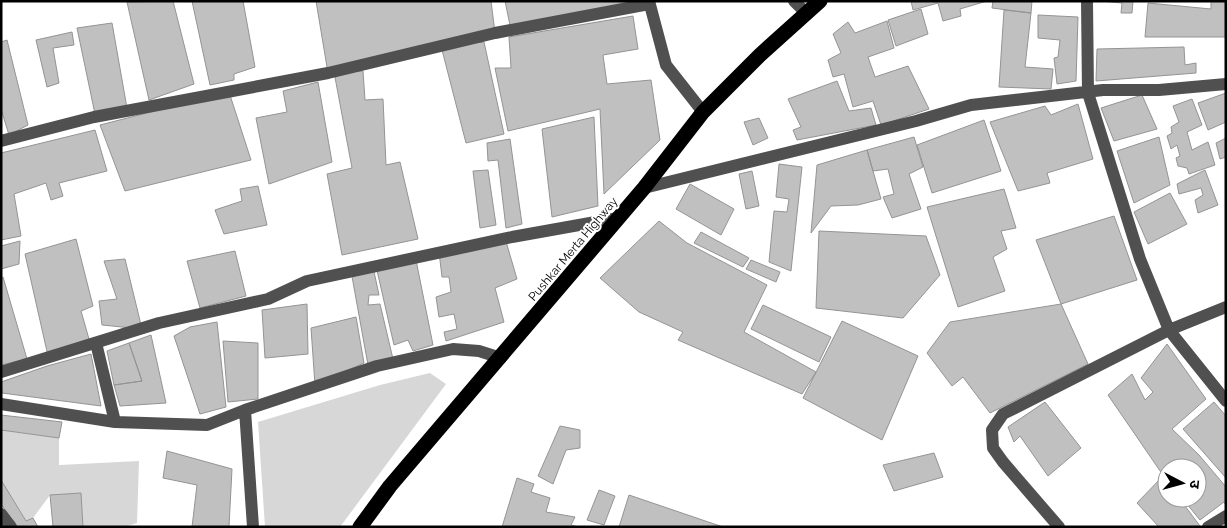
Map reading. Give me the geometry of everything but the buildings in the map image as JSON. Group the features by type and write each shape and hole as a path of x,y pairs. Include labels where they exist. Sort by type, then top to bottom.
{"highway":[{"name":"Pushkar Merta Highway","path":"360,527 390,486 502,358 644,188 703,112 820,1"}],"street":[{"path":"794,1 806,13"},
{"path":"1087,1 1088,93 1140,259 1170,330 1226,401"},
{"path":"1,141 94,117 328,73 495,33 649,3 666,65 703,112"},
{"path":"644,188 916,121 971,105 1103,90 1159,90 1226,84"},
{"path":"1,372 159,323 268,299 307,281 512,236 618,218"},
{"path":"1059,527 993,448 992,430 1003,414 1170,330 1226,307"},
{"path":"96,343 116,422"},
{"path":"1,404 116,422 207,425 244,410 377,366 453,350 479,351 502,358"},
{"path":"244,410 252,527"},
{"path":"1,514 11,527"},
{"path":"1208,527 1226,516"}],"shaded area":[{"path":"430,373 446,384 340,527 265,527 258,422 380,385"},
{"path":"1,430 59,438 59,465 139,461 137,523 124,527 83,527 81,493 50,495 33,518 26,521 1,480"}]}
